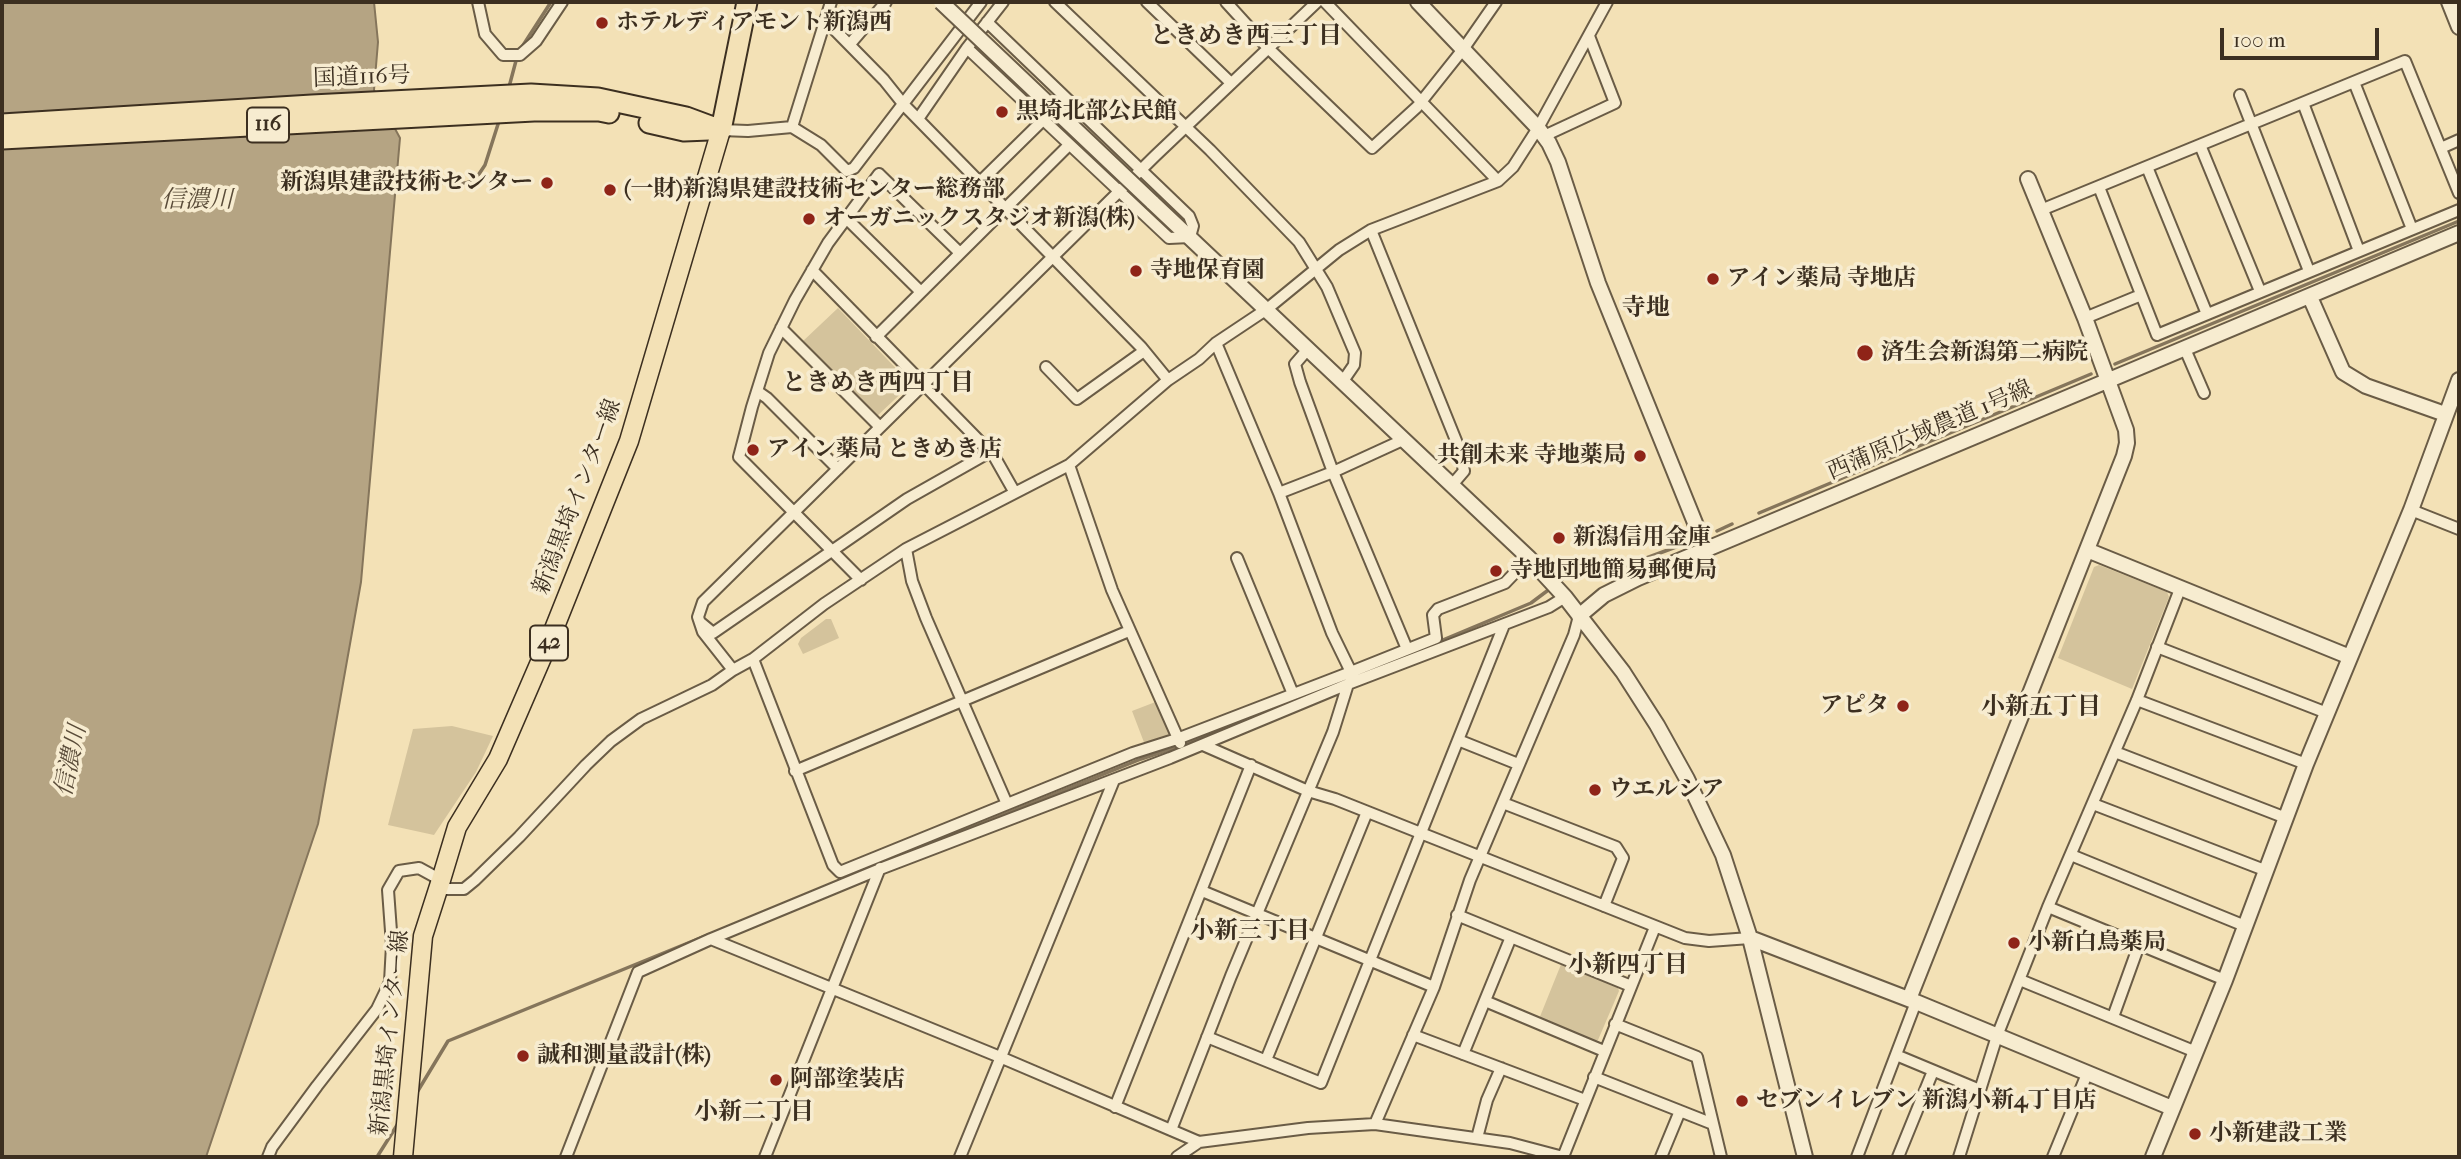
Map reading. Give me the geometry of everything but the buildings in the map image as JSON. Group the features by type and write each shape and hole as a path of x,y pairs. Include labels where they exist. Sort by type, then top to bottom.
{"highway":[{"path":"720,130 747,2"},
{"name":"国道116号","path":"2,124 312,105 533,102 599,111 684,131 720,130"},
{"name":"国道116号","path":"2,139 533,102"}],"main road":[{"name":"新潟黒埼インター線","path":"403,1157 423,936 439,884 457,827 498,759 550,639 629,441 720,130"}],"street":[{"path":"478,2 485,34 503,55 520,55 536,41 562,2"},
{"path":"792,127 831,2"},
{"path":"850,44 886,2"},
{"path":"941,2 1529,558 1565,597 1623,672 1687,779 1723,855 1750,938 1805,1157"},
{"path":"918,119 967,47 1003,2"},
{"path":"1055,2 1299,242 1317,268 1355,353 1354,365 1342,381"},
{"path":"1147,2 1231,83"},
{"path":"1226,2 1267,47 1373,148 1422,100 1464,48 1496,2"},
{"path":"733,670 703,632 698,617 703,602 1142,169 1317,2"},
{"path":"1325,2 1498,181"},
{"path":"1418,2 1541,132 1558,162 1598,283 1706,550"},
{"path":"268,1157 272,1147 377,1009 386,991 390,982 392,945 388,890 399,871 419,869 439,884 464,889 611,741 641,719 712,685 753,659 824,604 906,550 1069,465 1168,380 1267,309 1339,250 1371,230 1498,181 1541,132 1607,2"},
{"path":"2449,2 2459,27"},
{"path":"720,130 792,127 821,145 846,171 854,168 904,105 974,4"},
{"path":"825,20 884,80 904,105 1144,351 1168,380"},
{"path":"987,22 1189,216 1194,226 1191,237"},
{"path":"1541,132 1615,103 1589,36"},
{"path":"967,47 1170,238 1191,237"},
{"path":"2041,210 2405,61 2459,193"},
{"path":"2354,82 2412,229"},
{"path":"2240,95 2309,271"},
{"path":"2303,103 2359,250"},
{"path":"981,181 1043,120"},
{"path":"2441,148 2459,140"},
{"path":"876,337 1069,145"},
{"path":"2200,145 2260,291"},
{"path":"2147,167 2207,314"},
{"path":"861,580 739,457 757,391 769,353 812,270 828,243 879,174 960,253"},
{"path":"1857,1157 1896,1055 1913,1001 2124,456 2126,430 2085,318 2028,179"},
{"path":"2099,187 2157,335 2459,210"},
{"path":"846,218 921,292"},
{"path":"1371,230 1459,448 1464,471 1452,485"},
{"name":"西蒲原広域農道 1号線","path":"1579,616 1618,587 2459,233"},
{"path":"812,270 990,453 1015,493"},
{"path":"2085,318 2141,295"},
{"path":"2310,297 2343,372 2366,386 2445,414"},
{"path":"781,328 880,427"},
{"path":"1216,343 1279,493 1332,633 1351,672"},
{"path":"1308,349 1295,364 1300,382 1333,472 1407,649"},
{"path":"2185,349 2204,393"},
{"path":"1046,367 1077,399 1144,351"},
{"path":"2152,1157 2225,980 2306,764 2411,510 2459,380"},
{"path":"757,391 838,469"},
{"path":"1279,493 1405,439"},
{"path":"700,622 713,633 907,499 990,453"},
{"path":"1069,465 1129,631 1185,752"},
{"path":"2411,510 2459,529"},
{"path":"906,550 912,581 921,606 1007,804"},
{"path":"2087,550 2350,657"},
{"path":"1237,558 1293,694"},
{"path":"566,1157 638,972 1007,804 1436,638 1433,615 1438,609 1506,583 1529,558"},
{"path":"1959,1157 1997,1036 2048,907 2137,700 2179,589"},
{"path":"753,659 833,865 840,872 878,864 1114,780 1348,684 1549,607 1565,597"},
{"path":"1375,1124 1434,987 1457,915 1480,856 1574,635 1579,616"},
{"path":"1207,1037 1321,1083 1504,625"},
{"path":"795,771 1129,631"},
{"path":"2157,647 2327,713"},
{"path":"1171,1130 1333,732 1348,684"},
{"path":"2137,700 2306,764"},
{"path":"1458,740 1518,764"},
{"path":"1203,745 1308,791 1367,811 1655,927 1698,941 1750,938 1913,1001 2172,1108"},
{"path":"2115,752 2286,818"},
{"path":"1115,1107 1251,765"},
{"path":"960,1157 1114,780"},
{"path":"1503,803 1616,847 1623,858 1604,906"},
{"path":"2093,804 2267,871"},
{"path":"1266,1060 1367,811"},
{"path":"2071,855 2245,926"},
{"path":"765,1157 833,989 878,864"},
{"path":"1202,891 1434,987"},
{"path":"2048,907 2225,980"},
{"path":"1457,915 1631,986"},
{"path":"1177,1157 1199,1142 1308,1128 1375,1124 1510,1143 1563,1157 1655,927"},
{"path":"1463,1054 1511,937"},
{"path":"711,939 1199,1142"},
{"path":"2113,1017 2139,945"},
{"path":"2020,980 2196,1052"},
{"path":"1485,1001 1604,1051"},
{"path":"1615,1024 1697,1057 1721,1157"},
{"path":"1413,1035 1584,1100"},
{"path":"1896,1055 1980,1090"},
{"path":"1477,1139 1487,1100 1501,1068"},
{"path":"1898,1157 1933,1071"},
{"path":"2053,1157 2087,1074"},
{"path":"1594,1077 1713,1124"},
{"path":"1661,1157 1680,1111"}],"shaded area":[{"path":"838,308 911,384 875,418 802,342"},
{"path":"2099,565 2167,592 2169,597 2132,689 2058,658 2094,567"},
{"path":"826,619 831,619 839,638 803,654 798,644 801,638"},
{"path":"1158,701 1171,735 1145,745 1132,711"},
{"path":"452,726 493,736 476,772 434,835 388,825 413,729"},
{"path":"1562,962 1617,985 1619,991 1598,1040 1594,1042 1539,1019"}],"water":[{"name":"信濃川","path":"2,2 374,2 378,42 374,90 400,138 361,582 318,824 206,1157 2,1157"}],"waterway":[{"path":"520,50 551,2"},
{"path":"509,87 517,57"},
{"path":"393,181 466,183 475,180 485,165 500,118"},
{"path":"2115,364 2459,221"},
{"path":"1759,513 2091,374"},
{"path":"1717,531 1732,524"},
{"path":"1557,583 1573,571 1598,576 1684,544"},
{"path":"1438,642 1531,603 1551,588"},
{"path":"1384,665 1399,658"},
{"path":"918,849 1298,699"},
{"path":"416,1094 448,1041 710,934"},
{"path":"377,1157 399,1122"}],"place":[{"name":"ホテルディアモント新潟西","path":"602,23"},
{"name":"黒埼北部公民館","path":"1002,112"},
{"name":"新潟県建設技術センター","path":"547,183"},
{"name":"(一財)新潟県建設技術センター総務部","path":"610,190"},
{"name":"オーガニックスタジオ新潟(株)","path":"809,219"},
{"name":"寺地保育園","path":"1136,271"},
{"name":"アイン薬局 寺地店","path":"1713,279"},
{"name":"済生会新潟第二病院","path":"1865,353"},
{"name":"アイン薬局 ときめき店","path":"753,450"},
{"name":"共創未来 寺地薬局","path":"1640,456"},
{"name":"新潟信用金庫","path":"1559,538"},
{"name":"寺地団地簡易郵便局","path":"1496,571"},
{"name":"アピタ","path":"1903,706"},
{"name":"ウエルシア","path":"1595,790"},
{"name":"小新白鳥薬局","path":"2014,943"},
{"name":"誠和測量設計(株)","path":"523,1056"},
{"name":"阿部塗装店","path":"776,1080"},
{"name":"セブンイレブン 新潟小新4丁目店","path":"1742,1101"},
{"name":"小新建設工業","path":"2195,1134"}],"district":[{"name":"ときめき西三丁目","path":"1246,37"},
{"name":"寺地","path":"1646,309"},
{"name":"ときめき西四丁目","path":"878,384"},
{"name":"小新五丁目","path":"2041,708"},
{"name":"小新三丁目","path":"1250,932"},
{"name":"小新四丁目","path":"1628,966"},
{"name":"小新二丁目","path":"754,1113"}]}
